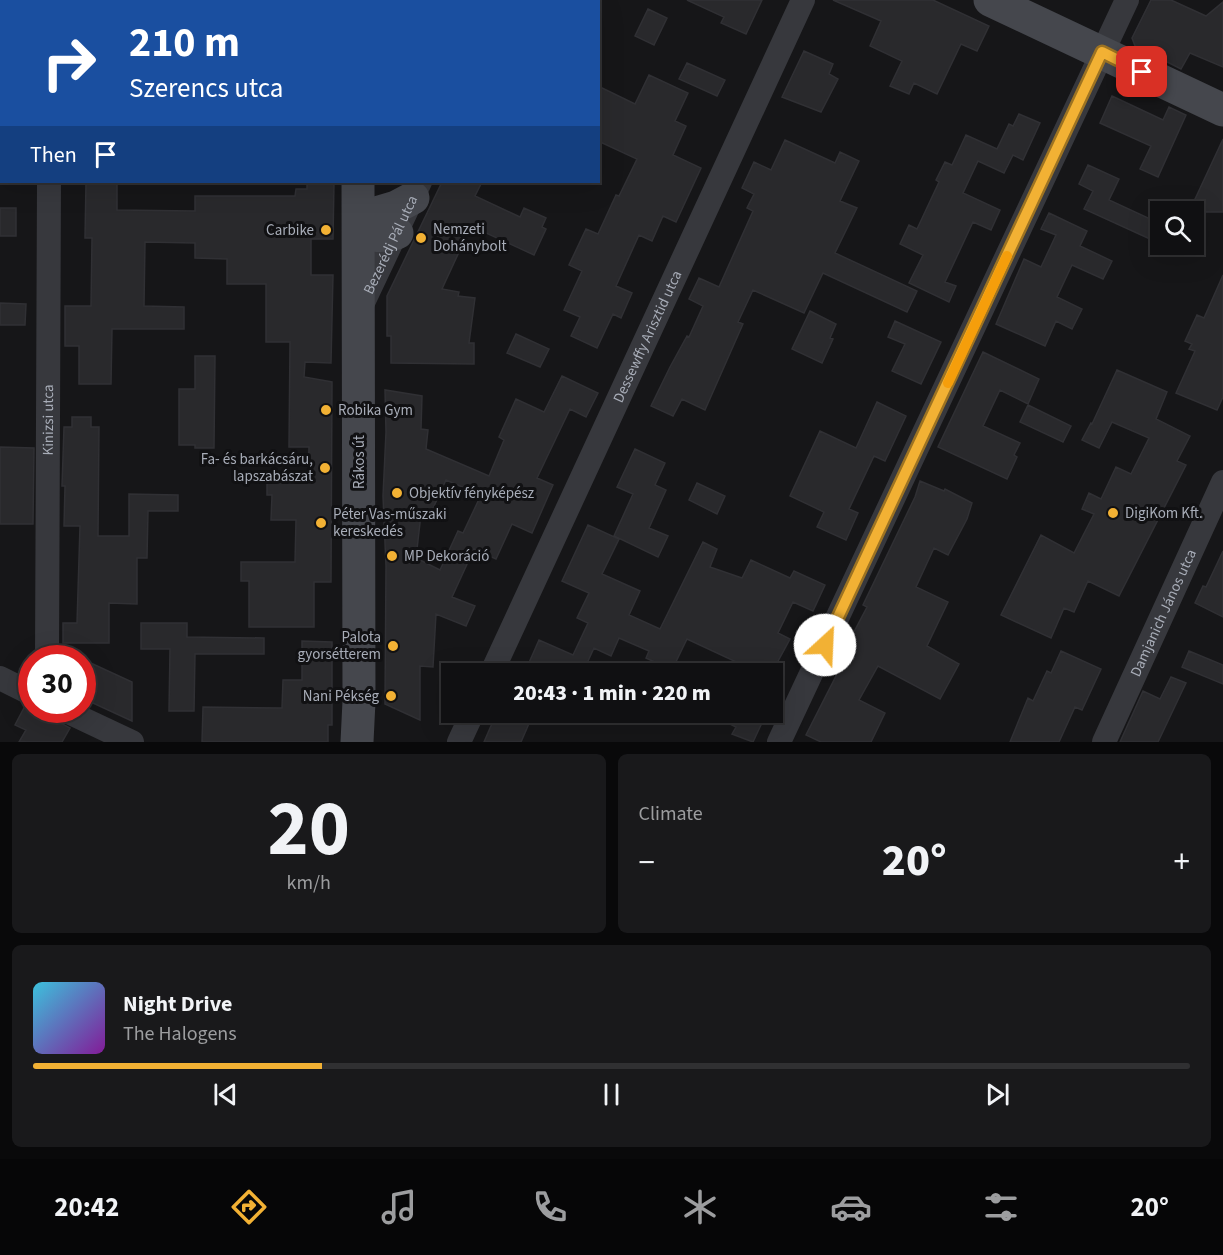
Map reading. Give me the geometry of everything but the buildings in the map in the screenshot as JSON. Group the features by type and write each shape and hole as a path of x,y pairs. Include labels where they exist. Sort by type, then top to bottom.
{"street":[{"name":"Dessewffy Arisztid utca","path":"496,663 803,0"},
{"path":"990,0 1223,110"},
{"path":"779,742 1127,0"},
{"name":"Kinizsi utca","path":"47,645 49,183"},
{"name":"Rákos út","path":"357,742 359,689 359,183"},
{"path":"360,183 379,198 413,194"},
{"path":"397,233 369,235 359,224 369,215 396,207 413,194"},
{"name":"Bezerédj Pál utca","path":"360,309 413,194"},
{"name":"Damjanich János utca","path":"1104,742 1223,482"},
{"path":"0,678 18,687"},
{"path":"80,723 94,734 132,742"},
{"path":"459,742 468,723"}],"slow traffic":[{"path":"948,383 1007,256"}],"place":[{"name":"Carbike","path":"326,230"},
{"name":"Nemzeti Dohánybolt","path":"421,238"},
{"name":"Robika Gym","path":"326,410"},
{"name":"Fa- és barkácsáru, lapszabászat","path":"325,468"},
{"name":"Objektív fényképész","path":"397,493"},
{"name":"DigiKom Kft.","path":"1113,513"},
{"name":"Péter Vas-műszaki kereskedés","path":"321,523"},
{"name":"MP Dekoráció","path":"392,556"},
{"name":"Palota gyorsétterem","path":"393,646"},
{"name":"Nani Pékség","path":"391,696"}],"route":[{"path":"825,645 1102,52 1142,72"}]}
